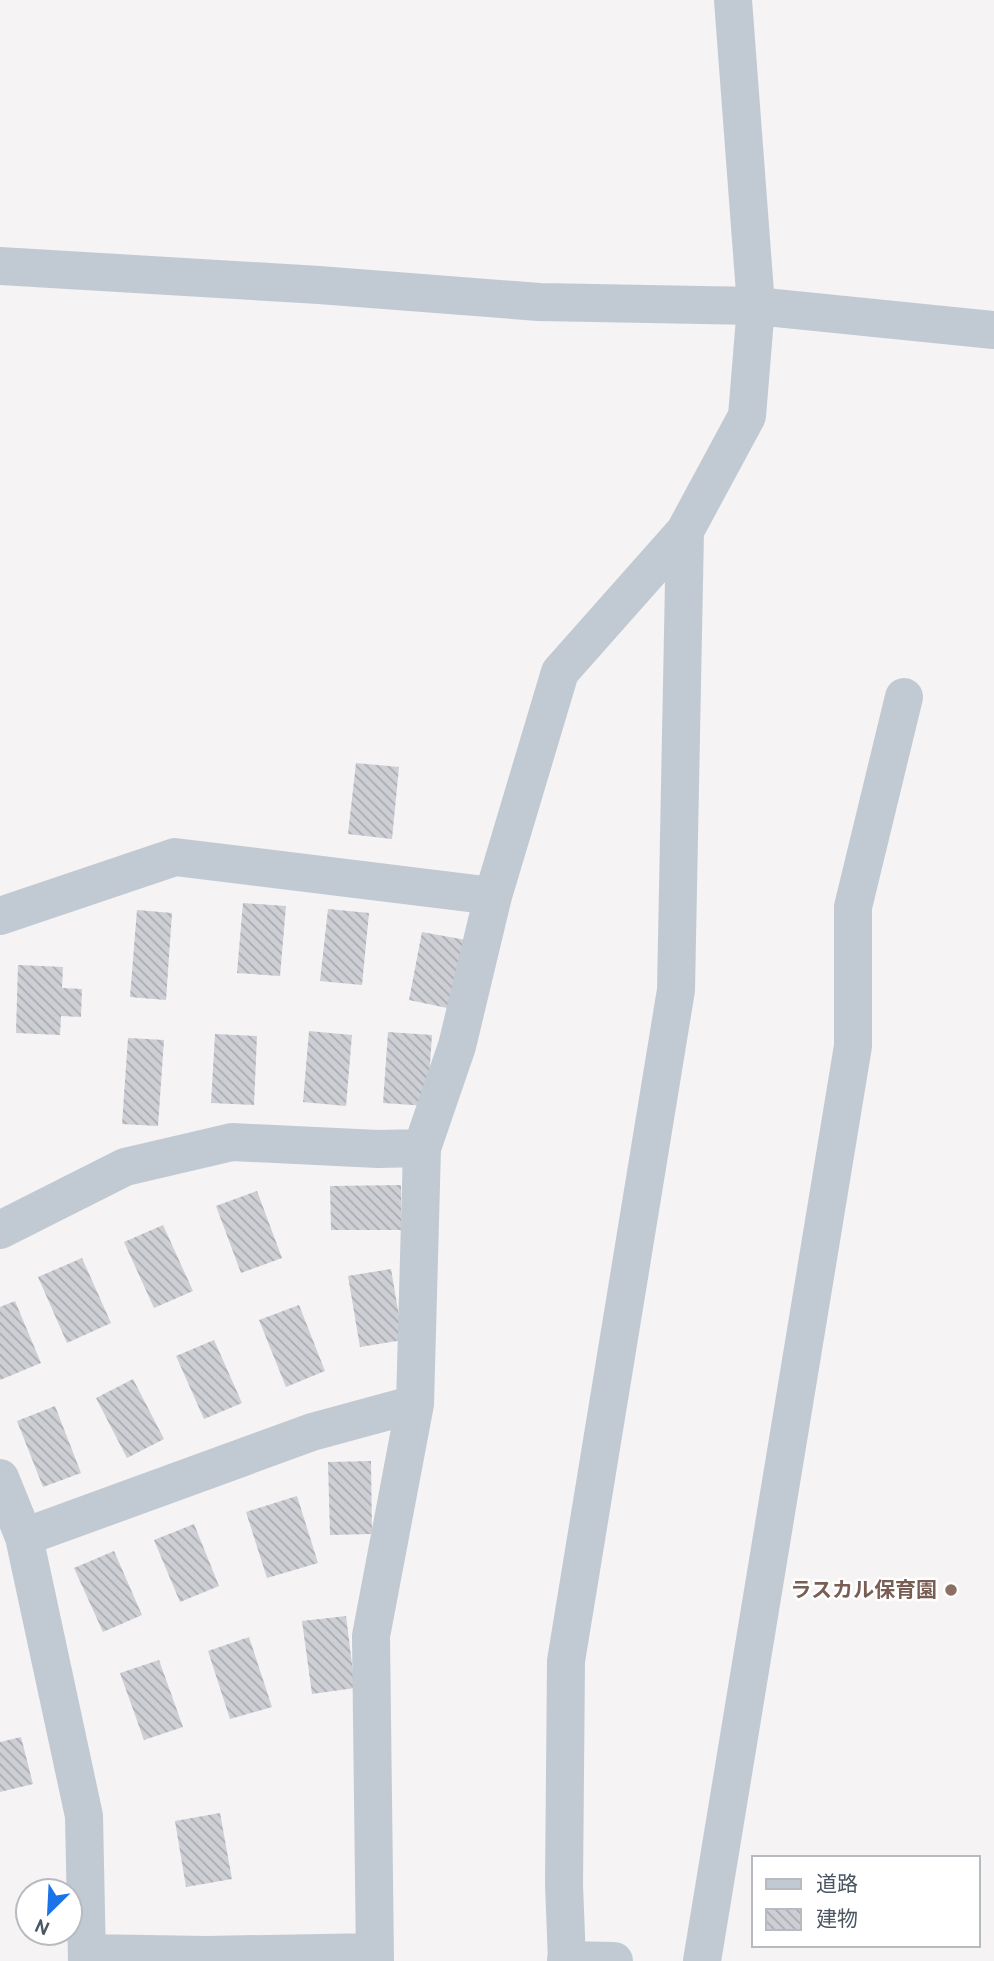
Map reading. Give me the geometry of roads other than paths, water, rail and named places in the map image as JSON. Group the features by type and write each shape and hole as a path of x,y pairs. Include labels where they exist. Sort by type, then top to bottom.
{"street":[{"path":"0,1478 24,1537 83,1816 87,1957 375,1957 371,1636 415,1404 422,1148 457,1046 493,896 560,672 685,531 747,416 756,306 733,0"},
{"path":"0,266 319,285 539,302 756,306 994,330"},
{"path":"614,1961 567,1960 564,1885 566,1661 676,990 685,531"},
{"path":"702,1961 853,1046 853,907 904,697"},
{"path":"0,916 175,857 493,896"},
{"path":"0,1230 125,1167 232,1142 378,1149 422,1148"},
{"path":"24,1537 312,1432 415,1404"}],"place":[{"name":"ラスカル保育園","path":"951,1590"}]}
